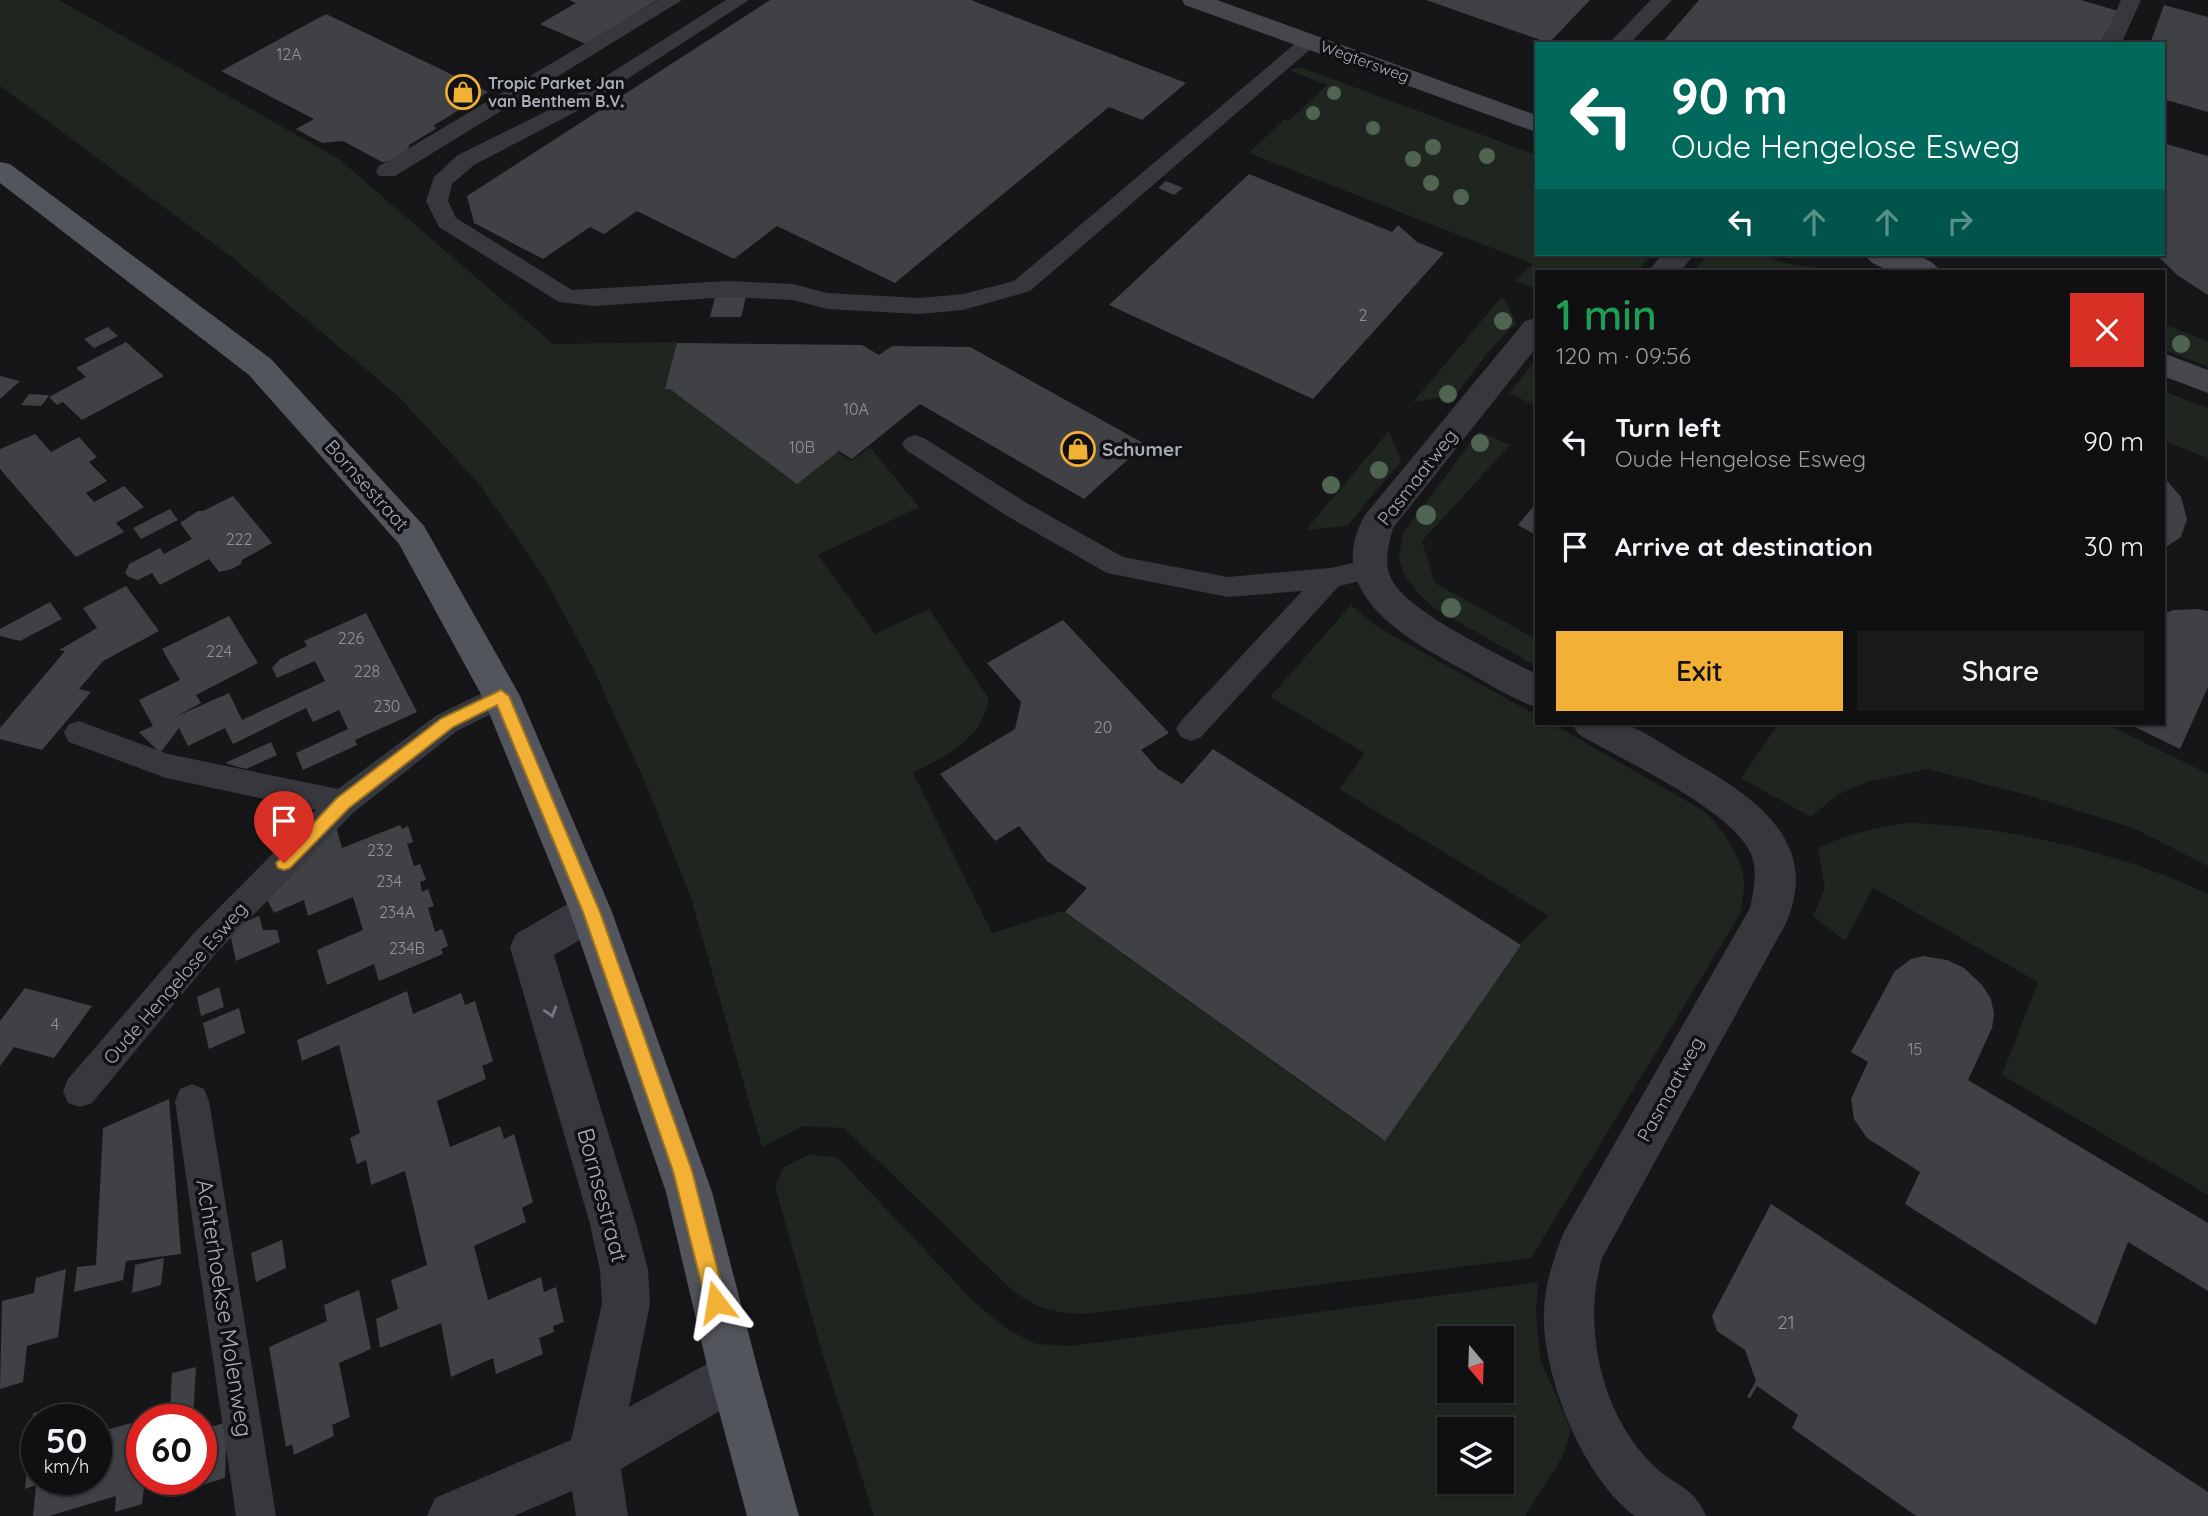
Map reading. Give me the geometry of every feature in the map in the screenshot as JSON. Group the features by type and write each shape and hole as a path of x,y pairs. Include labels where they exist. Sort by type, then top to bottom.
{"main road":[{"name":"Bornsestraat","path":"0,170 260,367 412,535 501,696 591,912 689,1192 734,1374 773,1516"}],"street":[{"name":"Wegtersweg","path":"1194,0 1535,124"},
{"path":"1664,270 1678,256"},
{"path":"1884,256 1921,270"},
{"name":"Pasmaatweg","path":"1371,569 1370,548 1377,524 1535,329"},
{"path":"2165,365 2208,382"},
{"path":"1371,569 1376,586 1399,611 1535,691"},
{"name":"Pasmaatweg","path":"1594,725 1739,809 1761,831 1769,847 1775,875 1770,912 1581,1249 1573,1272 1568,1316 1577,1368 1596,1424 1629,1478 1680,1516"},
{"name":"Bornsestraat","path":"591,912 531,947 613,1224 624,1270 626,1304 593,1457 602,1516"},
{"path":"453,1516 593,1457 734,1374"}],"lane":[{"path":"387,171 672,0"},
{"path":"739,0 572,106 466,160 442,182 437,201 447,222 568,297 595,298 728,289 793,292 827,301 880,304 920,306 963,302 1022,285 1310,41"},
{"path":"1620,42 1662,0"},
{"path":"2112,42 2131,0"},
{"path":"915,444 1016,509 1117,566 1228,587 1330,578 1371,569"},
{"path":"1191,729 1330,578"},
{"name":"Oude Hengelose Esweg","path":"80,1091 206,942 343,803 447,723 501,696"},
{"path":"79,733 166,766 343,803"},
{"name":"Achterhoekse Molenweg","path":"192,1101 256,1516"}],"shaded area":[{"path":"0,0 59,0 339,159 553,344 677,342 670,388 836,452 852,461 870,447 919,507 818,555 875,634 929,609 989,699 985,713 971,736 950,753 913,773 992,933 1063,911 1382,1140 1521,942 1549,916 1339,789 1365,753 1270,697 1351,605 1379,628 1535,714 1535,725 1554,725 1704,811 1724,834 1739,861 1744,884 1740,914 1531,1258 1085,1314 1063,1312 1036,1305 1010,1288 844,1128 803,1126 762,1147 691,898 646,784 593,668 544,577 480,485 398,396 234,259 0,86"},
{"path":"1300,67 1535,155 1535,256 1652,256 1634,270 1535,270 1535,289 1514,281 1533,264 1249,153 1284,119 1289,121 1327,85 1289,70"},
{"path":"1707,256 1761,256 1790,264 1833,270 1694,270"},
{"path":"1501,298 1506,301 1516,324 1492,347 1458,392 1450,388 1443,397 1413,402"},
{"path":"2165,325 2208,341 2208,367 2165,350"},
{"path":"1535,360 1534,405 1509,393"},
{"path":"2165,392 2208,408 2208,458 2165,442"},
{"path":"1389,431 1401,461 1347,526 1306,530"},
{"path":"1479,431 1510,445 1422,541 1435,583 1535,638 1535,665 1434,608 1418,593 1404,574 1399,558 1403,533"},
{"path":"1778,725 2109,725 2208,774 2208,866 2133,828 2030,796 1928,769 1870,781 1837,795 1811,817 1741,778"},
{"path":"1909,823 1983,829 2062,844 2139,866 2208,894 2208,1195 2002,1075 2038,982 1873,888 1845,941 1813,916 1825,888 1818,848 1862,832"},
{"path":"810,1154 838,1158 975,1303 1010,1331 1036,1344 1071,1346 1538,1282 1536,1314 1540,1359 1571,1430 1563,1456 1525,1516 874,1516 819,1342 775,1186 784,1167"}],"building":[{"path":"569,0 657,0 586,44 540,24 576,3"},
{"path":"770,0 971,0 1186,83 1142,120 1109,107 895,283 777,226 734,259 637,211 604,234 590,227 543,259 474,223 467,196"},
{"path":"1426,0 1590,0 1550,42"},
{"path":"1699,0 2081,0 2118,11 2101,42 1663,42"},
{"path":"2164,5 2208,17 2208,112 2165,100 2165,42 2151,42"},
{"path":"326,14 488,92 433,126 437,128 409,145 408,152 395,160 382,162 343,141 322,143 296,129 314,119 221,71"},
{"path":"2165,144 2208,156 2208,295 2177,275 2158,256 2165,256"},
{"path":"1249,174 1392,232 1398,225 1417,242 1444,253 1313,399 1109,305"},
{"path":"1166,181 1183,188 1174,195 1158,188"},
{"path":"716,293 747,293 741,317 710,317"},
{"path":"108,327 118,336 94,348 84,339"},
{"path":"126,342 164,376 82,420 63,402 57,405 49,397 86,377 76,368"},
{"path":"677,343 862,345 879,355 892,346 970,347 1145,444 1084,499 920,404 852,459 839,451 797,484 670,389 665,389"},
{"path":"0,376 20,381 0,399"},
{"path":"29,394 49,396 41,406 21,405"},
{"path":"35,434 51,452 79,437 97,457 89,462 107,481 86,493 94,502 124,486 144,507 116,523 124,532 76,557 0,469 0,449"},
{"path":"2165,478 2181,497 2187,519 2181,537 2165,548"},
{"path":"233,496 272,543 232,569 219,572 209,559 160,585 152,573 138,580 125,573 129,564 160,548 164,554 192,539 180,523 198,511"},
{"path":"1535,504 1535,534 1518,525"},
{"path":"170,509 178,520 141,539 133,528"},
{"path":"126,586 159,631 103,661 79,689 91,692 42,750 0,739 0,728 65,651 59,650 97,628 83,608"},
{"path":"50,602 62,619 20,641 0,636 0,629"},
{"path":"2173,610 2208,611 2208,687 2180,749 2131,725 2165,725 2165,613"},
{"path":"366,613 417,712 355,740 357,745 303,770 296,753 348,729 339,710 313,722 306,708 233,744 225,728 188,746 179,728 160,753 139,732 153,726 139,700 180,680 162,649 229,616 258,663 196,695 201,703 175,717 229,693 242,720 325,681 315,661 277,678 272,668 280,659 307,646 304,641"},
{"path":"1063,620 1169,733 1141,750 1158,769 1182,784 1213,749 1521,945 1385,1141 1065,912 1087,888 1047,861 1019,826 995,841 940,774 1015,729 1021,702 987,663"},
{"path":"271,742 277,755 246,769 225,763"},
{"path":"335,824 342,848 400,825 402,829 408,826 413,842 407,844 414,866 420,864 426,880 420,882 422,892 428,889 434,906 428,908 435,932 442,929 448,946 441,949 443,954 379,981 374,964 327,985 317,950 363,930 353,897 308,916 304,900 274,913 266,898"},
{"path":"259,916 263,930 277,930 280,942 236,961 229,928"},
{"path":"1923,956 1947,960 1964,968 1982,985 1991,999 1994,1014 1992,1028 1968,1080 2208,1223 2208,1291 2128,1242 2096,1325 1905,1204 1920,1172 1867,1138 1854,1119 1851,1099 1868,1062 1851,1052 1895,971 1911,959"},
{"path":"219,987 224,1007 201,1016 197,997"},
{"path":"25,988 92,1006 54,1058 14,1047 0,1066 0,1021"},
{"path":"407,991 413,1014 461,993 465,1005 475,1001 493,1061 482,1066 486,1079 437,1101 450,1147 500,1126 504,1139 514,1134 533,1202 522,1208 526,1222 474,1246 488,1300 541,1277 544,1292 556,1287 564,1322 553,1326 554,1332 539,1338 543,1354 496,1374 493,1358 451,1377 441,1323 380,1348 376,1319 398,1309 391,1280 427,1265 405,1171 371,1185 366,1160 357,1164 350,1138 360,1133 339,1045 302,1061 297,1040"},
{"path":"239,1008 245,1033 209,1049 203,1023"},
{"path":"169,1099 181,1254 126,1261 123,1280 74,1292 77,1267 96,1265 103,1128"},
{"path":"1771,1204 2208,1492 2208,1516 1916,1516 1792,1428 1798,1415 1757,1386 1750,1398 1747,1397 1756,1381 1745,1350 1717,1331 1712,1316"},
{"path":"282,1240 286,1268 256,1282 251,1253"},
{"path":"164,1258 161,1285 132,1293 135,1265"},
{"path":"66,1269 58,1337 27,1346 23,1382 0,1389 2,1301 34,1293 36,1278"},
{"path":"359,1290 371,1349 339,1363 350,1417 332,1425 334,1436 294,1455 292,1444 286,1447 269,1347 327,1321 324,1305"},
{"path":"196,1367 194,1404 170,1404 172,1373"},
{"path":"227,1422 225,1478 217,1480 217,1425"},
{"path":"126,1425 126,1495 143,1495 142,1504 115,1512 116,1496 49,1516 33,1516 35,1495 112,1495 112,1428"}],"place":[{"name":"Tropic Parket Jan van Benthem B.V.","path":"463,92"},
{"name":"Schumer","path":"1078,449"}],"route":[{"path":"284,863 343,803 447,723 501,696 591,912 682,1171 716,1302"}]}
